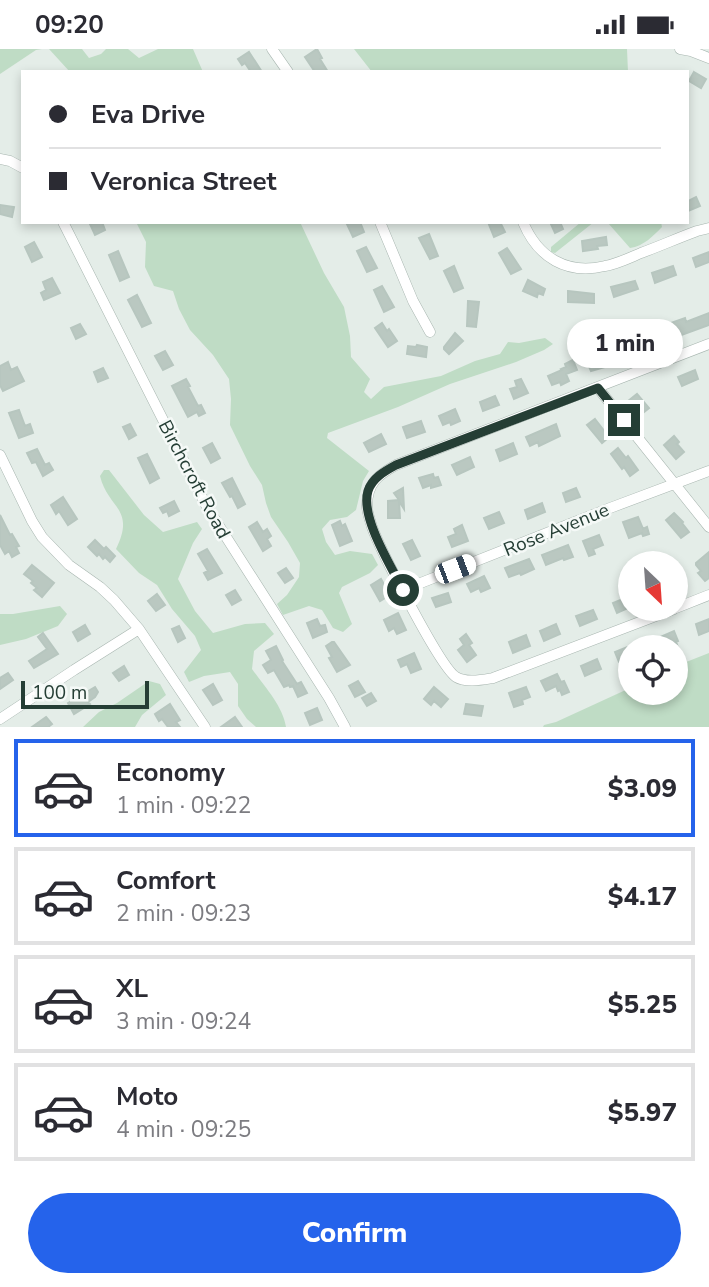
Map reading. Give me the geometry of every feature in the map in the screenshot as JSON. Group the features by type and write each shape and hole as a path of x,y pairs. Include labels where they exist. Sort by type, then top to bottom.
{"street":[{"path":"272,49 287,70"},
{"path":"680,49 709,58"},
{"path":"5,160 21,167"},
{"name":"Birchcroft Road","path":"64,224 207,507 330,698 345,727"},
{"path":"381,224 413,301 430,332"},
{"path":"524,224 538,247 552,260 570,267 589,269 607,266 709,228"},
{"path":"642,621 493,678 474,681 456,677 443,663 372,527 367,509 369,490 379,474 396,465 709,344"},
{"path":"598,388 709,527"},
{"path":"0,455 42,537 69,565 114,600 139,629 205,727"},
{"name":"Rose Avenue","path":"403,590 709,471"},
{"path":"688,604 709,595"},
{"path":"0,719 139,629"}],"green space":[{"path":"0,49 42,49 36,50 0,74"},
{"path":"49,49 82,49 89,58 106,49 128,49 139,58 158,49 193,49 202,70 68,70"},
{"path":"354,49 627,49 628,70 370,70"},
{"path":"137,224 301,224 344,307 351,357 370,379 364,392 371,399 384,387 441,376 475,361 500,354 508,342 519,343 545,338 553,344 516,362 450,384 328,433 327,438 369,471 363,481 356,510 347,517 330,520 322,529 326,542 335,555 350,551 372,554 378,565 370,573 342,587 339,593 352,624 343,632 333,628 322,610 309,606 283,615 277,604 299,577 300,563 271,517 262,485 230,425 229,379 213,355 190,330 173,291 154,286 145,267 146,242"},
{"path":"579,224 591,224 555,253 551,252 551,247"},
{"path":"609,224 661,224 662,227 652,237 630,248"},
{"path":"104,470 109,470 144,515 163,532 197,522 202,529 178,579 195,611 213,633 245,624 265,623 274,634 254,651 252,669 277,704 286,727 256,727 247,719 238,706 238,684 230,672 204,676 189,682 184,672 201,650 195,636 172,609 157,585 139,573 116,549 123,525 122,517 104,487 100,476"},
{"path":"60,606 67,614 58,626 26,639 0,645 0,614"},
{"path":"709,653 709,727 543,727 618,694 618,705 688,705 688,661"},
{"path":"149,681 160,684 166,695 142,715 135,727 83,727 99,712"}],"building":[{"path":"317,49 327,70 314,70 305,57"},
{"path":"249,52 261,70 250,70 238,59"},
{"path":"694,72 706,79 701,88 689,81"},
{"path":"696,197 700,206 689,211 689,200"},
{"path":"0,205 14,207 12,217 0,214"},
{"path":"90,224 103,224 105,230 95,235"},
{"path":"347,224 361,224 364,232 353,237"},
{"path":"489,224 501,224 505,232 494,237"},
{"path":"551,224 561,224 563,229 555,233"},
{"path":"429,234 438,256 430,259 419,238"},
{"path":"606,237 607,245 583,251 582,241"},
{"path":"34,242 42,257 32,262 25,247"},
{"path":"366,247 377,268 367,272 357,251"},
{"path":"507,248 521,269 511,274 499,253"},
{"path":"118,251 129,277 120,281 109,255"},
{"path":"709,252 709,262 696,267 693,258"},
{"path":"454,266 463,288 454,292 444,271"},
{"path":"673,266 676,275 655,283 652,273"},
{"path":"52,278 60,293 44,300 41,293 46,290 43,282"},
{"path":"528,280 545,289 543,295 538,293 537,297 523,291"},
{"path":"635,281 638,289 614,297 611,287"},
{"path":"382,286 394,307 384,312 374,290"},
{"path":"568,291 594,294 594,303 568,302"},
{"path":"137,295 151,323 142,327 128,300"},
{"path":"468,301 479,302 476,327 467,326"},
{"path":"709,313 709,325 636,354 633,344 664,332 662,326 685,318 686,322"},
{"path":"382,323 397,341 388,347 375,328"},
{"path":"80,324 86,334 76,339 71,328"},
{"path":"455,333 463,341 449,354 444,347"},
{"path":"408,346 427,347 426,357 407,354"},
{"path":"165,351 173,365 163,370 155,356"},
{"path":"603,353 608,366 591,371 587,362"},
{"path":"573,360 577,370 566,374 569,381 552,385 548,376 562,370 566,367 565,364"},
{"path":"8,362 11,370 17,367 24,381 3,391 0,385 0,366"},
{"path":"103,368 108,378 98,382 94,372"},
{"path":"695,370 698,379 682,386 678,377"},
{"path":"186,379 198,406 201,405 205,413 199,416 197,412 188,417 172,386"},
{"path":"521,379 528,393 514,399 510,389 517,387 515,381"},
{"path":"637,394 649,408 639,416 627,402"},
{"path":"495,396 499,405 483,411 480,402"},
{"path":"455,409 460,421 443,425 439,416"},
{"path":"19,410 25,426 30,424 33,433 19,438 9,413"},
{"path":"595,419 609,437 602,443 587,425"},
{"path":"421,421 425,432 407,438 403,427"},
{"path":"130,424 136,435 129,439 123,427"},
{"path":"556,424 560,436 539,446 538,442 530,446 526,437"},
{"path":"381,434 386,444 369,452 364,443"},
{"path":"674,436 684,452 676,459 664,445"},
{"path":"212,443 220,458 211,463 203,448"},
{"path":"513,443 517,454 500,461 496,450"},
{"path":"618,448 638,470 630,476 611,454"},
{"path":"37,449 45,465 49,463 53,470 43,476 36,462 32,463 27,453"},
{"path":"147,454 159,478 150,483 138,458"},
{"path":"470,457 474,467 457,475 452,465"},
{"path":"433,474 434,478 438,477 441,485 423,488 419,478"},
{"path":"232,478 245,504 238,508 222,483"},
{"path":"403,488 404,509 399,501 400,518 388,518 388,501 399,500 394,493"},
{"path":"576,488 580,497 566,502 563,493"},
{"path":"63,497 77,519 68,525 59,511 56,514 51,505"},
{"path":"174,501 179,511 169,516 167,511 163,513 160,508"},
{"path":"542,503 545,512 528,519 525,510"},
{"path":"499,512 504,523 489,529 484,518"},
{"path":"674,513 689,532 681,538 666,520"},
{"path":"0,515 19,546 16,547 19,553 12,557 9,551 5,554 0,545"},
{"path":"638,517 643,529 647,527 649,534 643,536 642,533 629,538 623,522"},
{"path":"340,521 342,526 345,524 352,541 340,546 332,525"},
{"path":"257,522 263,532 267,529 271,536 267,539 271,546 263,551 249,527"},
{"path":"462,525 468,541 452,547 448,537 456,534 454,529"},
{"path":"599,535 603,545 593,549 595,554 589,556 583,541"},
{"path":"95,540 115,556 110,562 99,554 97,556 88,547"},
{"path":"412,540 420,556 411,560 403,544"},
{"path":"568,545 573,557 546,565 542,555"},
{"path":"207,549 222,573 208,580 204,573 208,571 198,554"},
{"path":"709,552 709,578 705,581 698,573 701,571 696,563"},
{"path":"529,559 534,569 509,577 505,568"},
{"path":"32,565 54,583 42,597 34,590 37,588 31,583 33,581 24,574"},
{"path":"286,568 293,578 285,583 278,573"},
{"path":"484,576 490,588 481,592 479,588 471,592 467,584"},
{"path":"381,579 390,595 380,601 371,585"},
{"path":"235,590 241,600 232,605 226,595"},
{"path":"448,593 451,602 436,607 432,598"},
{"path":"157,594 165,605 156,611 148,601"},
{"path":"618,601 617,613 613,603"},
{"path":"593,610 597,619 580,626 576,616"},
{"path":"398,613 406,630 397,634 394,628 389,631 384,620"},
{"path":"317,619 320,626 325,625 327,632 313,638 307,623"},
{"path":"709,619 709,631 699,635 696,624"},
{"path":"556,624 560,634 544,641 540,631"},
{"path":"85,625 90,634 78,641 73,632"},
{"path":"179,626 185,638 178,642 172,629"},
{"path":"43,633 58,654 34,668 29,661 47,649 38,637"},
{"path":"466,634 476,655 467,662 458,650 464,645 460,639"},
{"path":"526,635 530,646 513,653 509,642"},
{"path":"332,642 350,665 337,672 326,646"},
{"path":"276,646 297,684 301,682 307,693 298,697 293,686 284,687 274,670 268,673 263,665 271,660 266,651"},
{"path":"414,653 421,669 411,673 407,664 401,667 398,660"},
{"path":"597,659 601,669 585,676 581,666"},
{"path":"124,666 129,675 119,681 113,673"},
{"path":"8,673 13,680 0,689 0,678"},
{"path":"557,674 569,692 562,695 556,686 546,691 541,681"},
{"path":"358,681 365,692 355,697 349,686"},
{"path":"213,684 222,700 213,705 203,690"},
{"path":"95,687 98,692 88,702 90,704 74,714 68,703"},
{"path":"434,687 448,699 441,707 434,701 431,705 424,699"},
{"path":"526,687 530,697 522,700 523,704 514,707 509,693"},
{"path":"371,693 376,701 367,706 362,698"},
{"path":"170,704 180,720 176,722 180,727 168,727 162,719 159,721 155,714"},
{"path":"466,704 483,706 481,716 464,714"},
{"path":"317,708 322,720 310,725 305,713"},
{"path":"46,717 52,724 48,727 32,727"},
{"path":"235,717 242,727 221,727"}],"route":[{"path":"403,590 372,527 367,509 369,490 379,474 396,465 598,388 624,420"}]}
